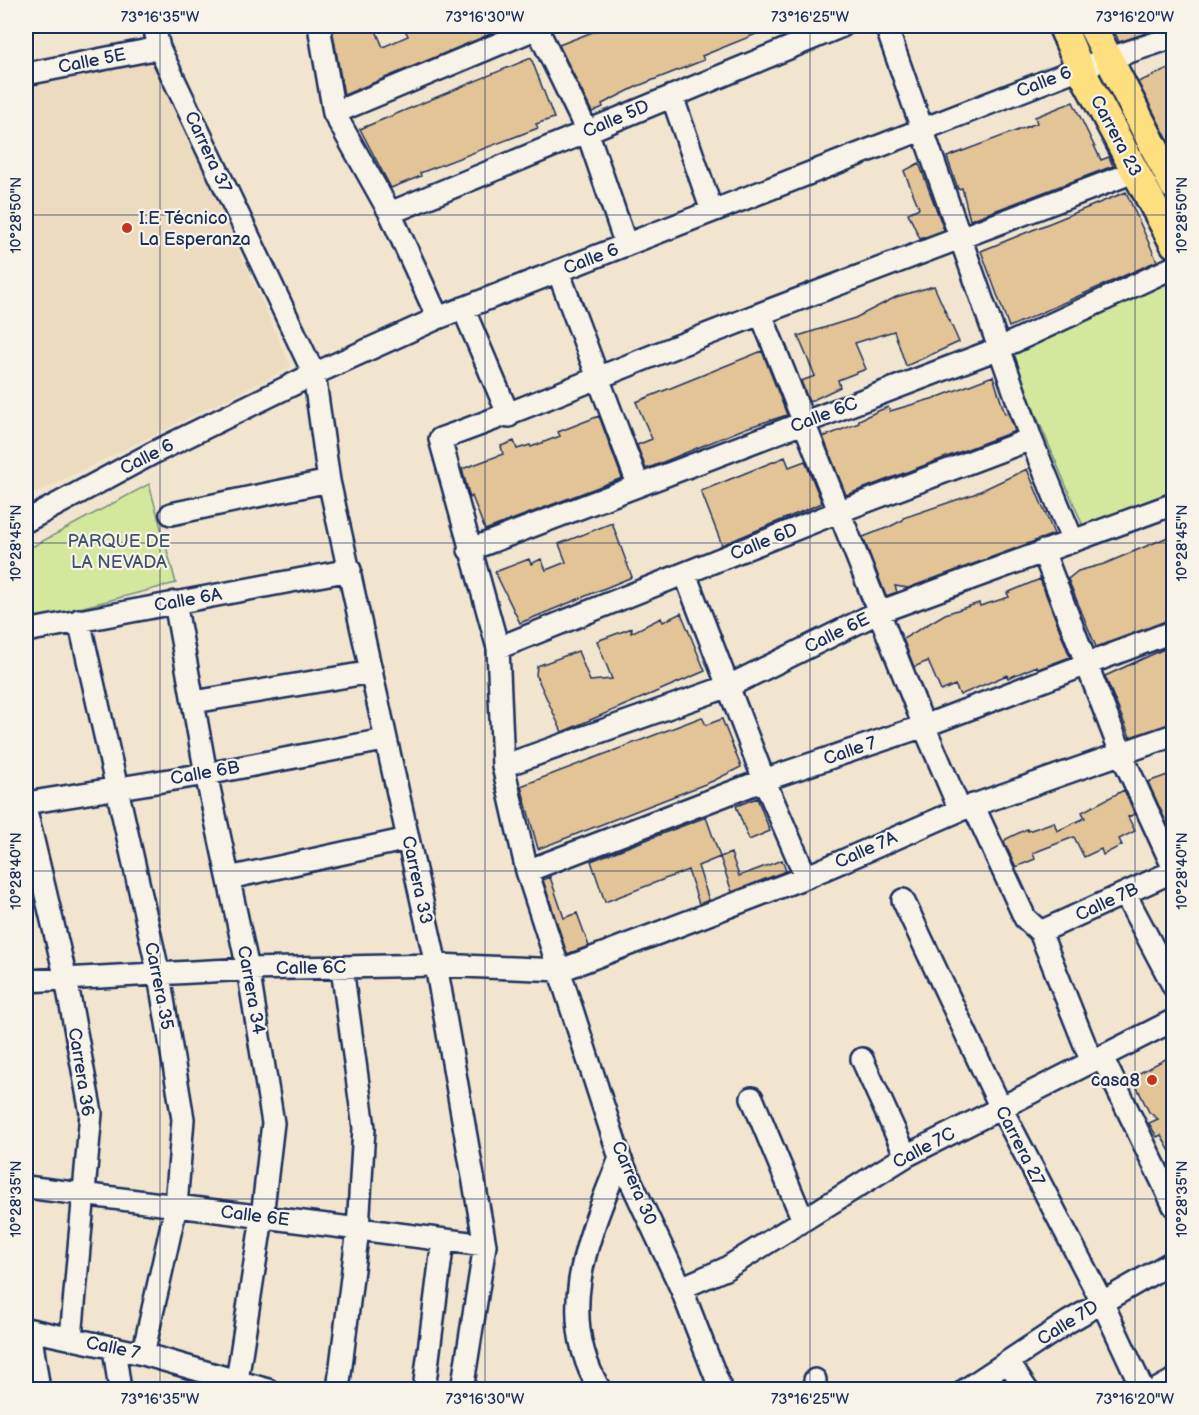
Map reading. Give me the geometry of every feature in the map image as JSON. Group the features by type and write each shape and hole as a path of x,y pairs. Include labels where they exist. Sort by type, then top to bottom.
{"main road":[{"name":"Carrera 23","path":"1062,26 1080,68 1173,244"},
{"name":"Carrera 23","path":"1092,26 1170,168"}],"street":[{"name":"Carrera 37","path":"154,26 159,48 314,374"},
{"path":"319,26 334,113 390,213 438,318"},
{"path":"334,113 538,26 587,131 626,245"},
{"name":"Calle 5D","path":"390,213 842,26"},
{"path":"885,26 1032,439 1072,539"},
{"name":"Calle 6","path":"26,521 153,453 314,374 438,318 1080,68 1173,37"},
{"name":"Calle 5E","path":"26,74 159,48"},
{"path":"672,96 712,211"},
{"path":"463,308 509,416 598,377 1134,172"},
{"name":"Calle 6C","path":"469,550 1000,348 1173,267"},
{"path":"558,271 638,484"},
{"path":"761,314 806,422 838,512 924,726 1025,918 1040,932 1096,1058 1173,1206"},
{"name":"Carrera 33","path":"314,374 329,481 372,672 384,740 436,965 485,1245 462,1389"},
{"name":"Carrera 30","path":"509,416 440,439 498,648 503,766 527,871 561,970 620,1158 681,1288 721,1389"},
{"name":"Calle 6D","path":"498,648 838,512 1032,439"},
{"path":"171,514 329,481"},
{"name":"Calle 6E","path":"503,766 729,686 879,612 1072,539 1173,504"},
{"path":"1043,550 1121,753 1173,870"},
{"name":"Calle 6A","path":"26,631 350,570"},
{"path":"685,574 764,780 806,877"},
{"name":"Carrera 34","path":"175,602 206,774 248,969 273,1123 262,1217 227,1383"},
{"name":"Carrera 35","path":"79,620 159,975 183,1119 176,1206 143,1354"},
{"name":"Calle 7","path":"527,871 764,780 924,726 1173,632"},
{"path":"194,702 372,672"},
{"name":"Calle 7A","path":"561,970 806,877 966,807 1173,735"},
{"name":"Calle 6B","path":"26,803 206,774 384,740"},
{"name":"Carrera 36","path":"26,811 66,978 91,1113 71,1338"},
{"path":"229,878 408,839"},
{"name":"Calle 7B","path":"1040,932 1173,870"},
{"path":"1125,894 1173,987"},
{"name":"Carrera 27","path":"903,900 1001,1108 1102,1302 1143,1389"},
{"name":"Calle 6C","path":"26,981 248,969 436,965 561,970"},
{"path":"338,1389 358,1229 364,1128 342,968"},
{"name":"Calle 7C","path":"681,1288 725,1269 906,1156 1173,1020"},
{"path":"862,1059 906,1156"},
{"path":"752,1098 802,1220"},
{"path":"600,1389 588,1370 579,1332 576,1300 592,1230 620,1158"},
{"name":"Calle 6E","path":"26,1187 485,1245"},
{"path":"424,1389 442,1240"},
{"name":"Calle 7D","path":"965,1389 1102,1302 1173,1261"},
{"path":"28,1330 39,1389"},
{"name":"Calle 7","path":"28,1330 143,1354 227,1383 268,1389"},
{"path":"114,1348 120,1389"},
{"path":"1008,1362 1027,1389"},
{"path":"1156,1389 1173,1380"}],"shaded area":[{"name":"I.E Técnico La Esperanza","path":"154,61 291,367 26,498 26,88"}],"green space":[{"path":"1173,270 1173,491 1083,526 1005,341"},
{"name":"PARQUE DE LA NEVADA","path":"149,484 176,583 26,622 26,550"}],"building":[{"path":"341,26 374,26 383,47 408,36 403,26 510,26 344,95 332,29"},
{"path":"608,26 776,26 702,56 704,60 638,86 602,104 603,107 592,112 559,45"},
{"path":"1112,26 1168,26 1119,42"},
{"path":"531,58 554,118 536,124 538,128 420,173 421,176 391,188 360,129"},
{"path":"1173,67 1173,150 1138,82"},
{"path":"1073,102 1101,160 1109,157 1113,166 970,220 962,188 958,189 947,157 1037,123 1035,117"},
{"path":"919,163 944,230 920,239 908,213 919,208 904,171"},
{"path":"1126,192 1157,261 1009,327 981,251"},
{"path":"934,286 959,342 906,366 894,331 855,343 866,369 838,380 840,387 809,402 801,381 815,376 798,336 855,318 896,297"},
{"path":"762,351 787,415 746,428 646,469 637,445 652,439 636,402"},
{"path":"993,376 1005,414 1008,413 1015,431 846,495 823,437 859,423 859,420 888,407 890,411 938,397"},
{"path":"599,416 622,478 485,530 472,496 470,498 462,469 503,454 501,446 514,441 517,449 530,445 531,447 560,436 558,432"},
{"path":"785,457 789,467 805,461 822,503 722,545 701,491"},
{"path":"1027,469 1054,534 908,588 895,586 897,592 886,596 863,537 889,527 903,518 974,494"},
{"path":"612,523 632,577 520,623 495,572 529,559 531,564 541,559 546,570 566,562 559,544"},
{"path":"1173,535 1173,619 1096,647 1068,579 1078,571 1104,564"},
{"path":"1040,579 1070,657 1038,669 1037,666 1008,678 1007,675 960,695 955,685 941,691 928,661 914,667 903,639 945,614 979,603 980,606 1009,597 1007,593"},
{"path":"681,613 705,671 562,732 536,675 537,666 578,651 590,681 612,679 597,641 632,628 631,633 661,618 663,622"},
{"path":"1173,645 1173,723 1130,737 1105,676"},
{"path":"702,717 706,725 722,719 741,767 713,781 538,849 521,786"},
{"path":"1173,773 1173,837 1148,782"},
{"path":"1124,790 1135,814 1128,817 1135,831 1119,839 1122,845 1103,855 1101,849 1084,857 1074,837 1033,853 1035,859 1016,867 1004,842 1006,839 1027,829 1028,831 1054,822 1057,831 1085,818 1082,812"},
{"path":"757,798 770,831 749,840 736,806"},
{"path":"706,817 720,857 698,866 709,900 699,904 688,870 605,902 591,861"},
{"path":"731,853 739,876 782,860 786,871 732,892 720,857"},
{"path":"550,877 564,918 577,913 589,946 567,954 543,880"},
{"path":"1173,1055 1173,1157 1161,1135 1157,1137 1149,1123 1158,1119 1149,1112 1132,1077"}],"place":[{"name":"I.E Técnico La Esperanza","path":"127,228"},
{"name":"casa8","path":"1152,1080"}]}
